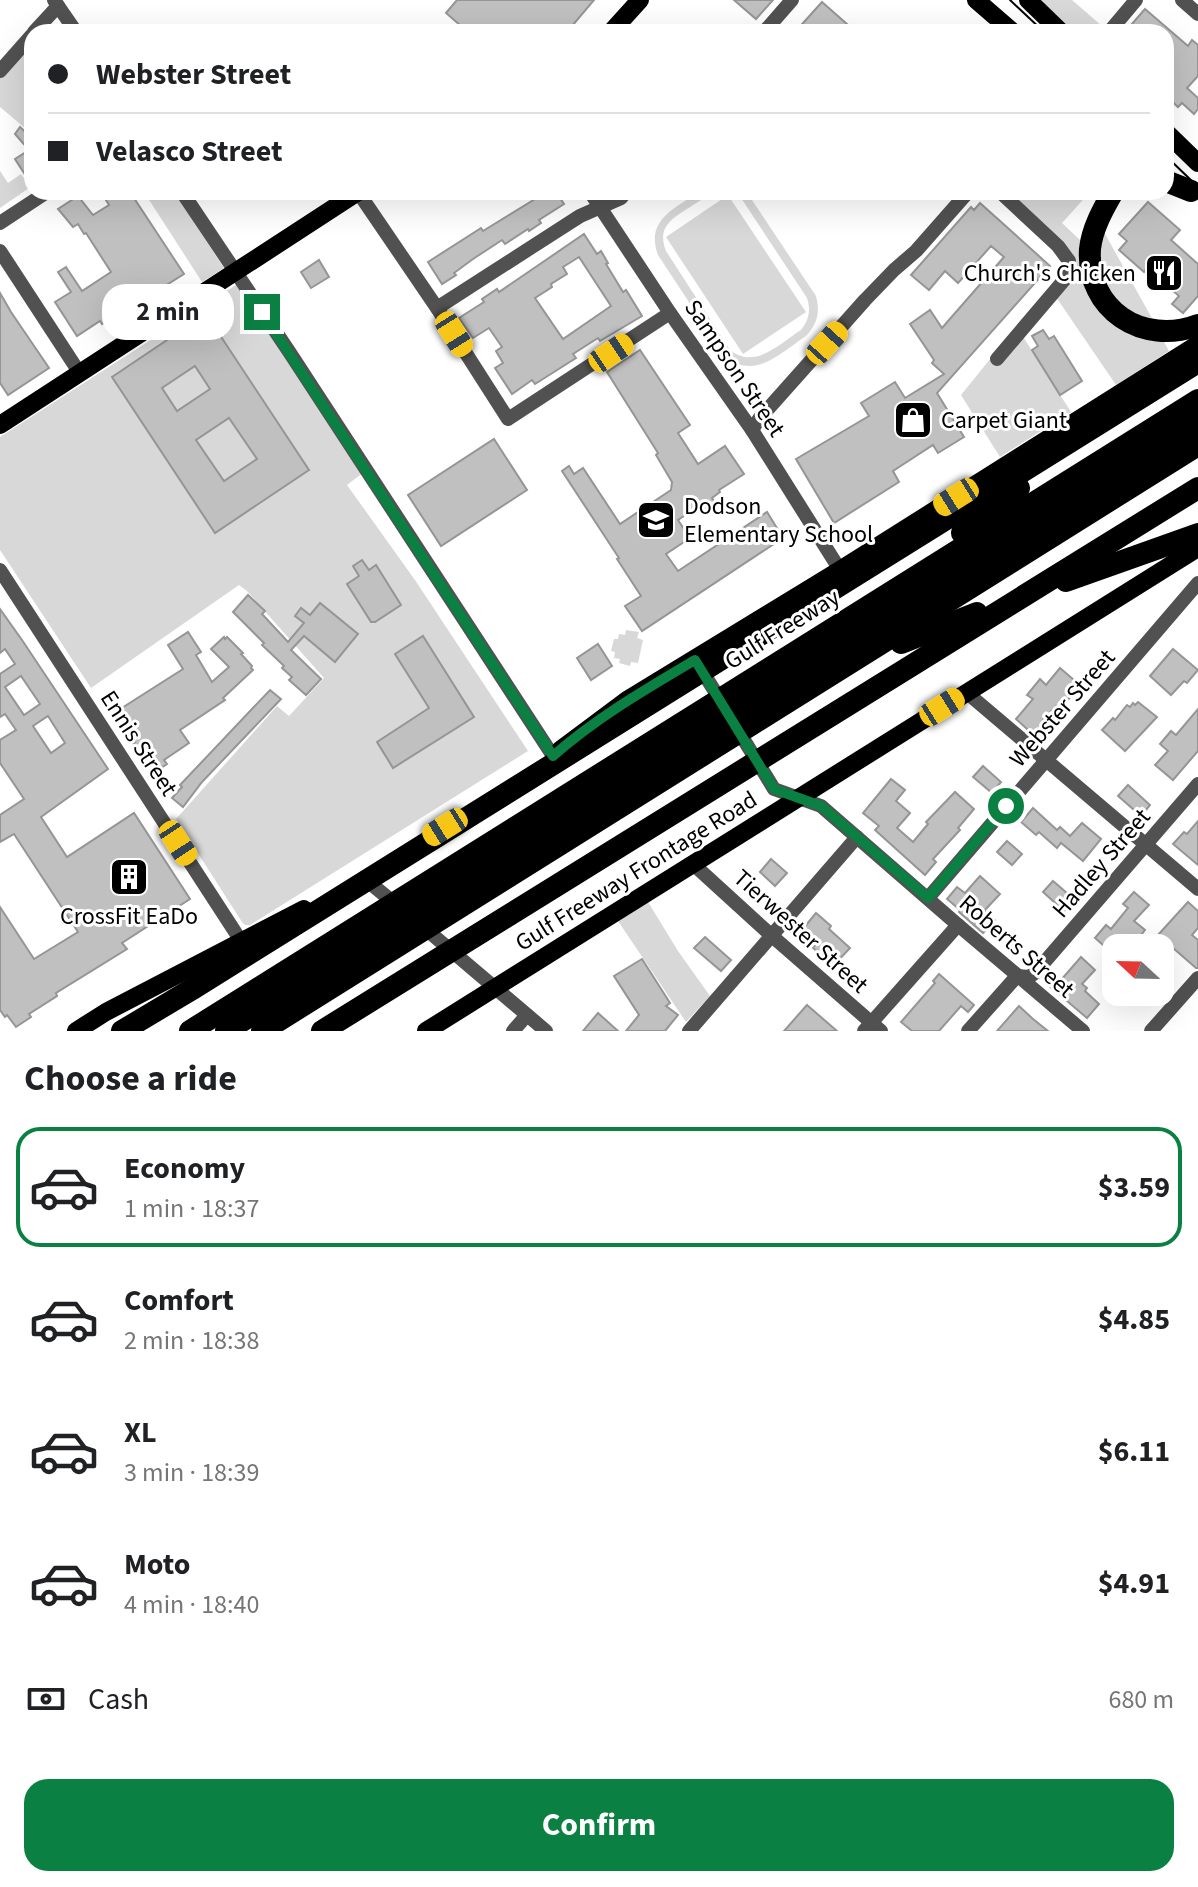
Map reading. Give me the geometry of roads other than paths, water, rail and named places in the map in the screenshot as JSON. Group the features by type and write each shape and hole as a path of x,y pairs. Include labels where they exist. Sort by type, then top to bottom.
{"highway":[{"path":"1174,185 1195,195"},
{"path":"1110,200 1099,217 1090,245 1090,268 1104,303 1117,315 1149,329 1186,330 1198,325"},
{"path":"874,602 1193,353"},
{"path":"122,1031 1193,353"},
{"name":"Gulf Freeway","path":"811,664 845,666 1190,428 1198,400"},
{"name":"Gulf Freeway","path":"226,1031 811,664 874,602 1190,428"},
{"name":"Gulf Freeway","path":"190,1031 358,949 1190,428"},
{"path":"322,1031 393,996 691,803 1198,488"},
{"path":"845,666 967,617 1198,534"},
{"name":"Gulf Freeway","path":"262,1031 358,949"},
{"path":"352,1031 393,996"}],"main road":[{"path":"618,24 640,0"},
{"path":"976,0 1004,24"},
{"path":"1028,0 1053,24"},
{"path":"1174,140 1198,163"},
{"path":"1174,175 1195,195"},
{"path":"0,425 346,200"},
{"path":"76,1031 106,1012 364,878 516,782 627,700 1193,353"},
{"name":"Gulf Freeway Frontage Road","path":"426,1031 1198,548"}],"street":[{"path":"771,24 792,0"},
{"path":"1116,24 1136,0"},
{"path":"1182,0 1198,14"},
{"path":"40,24 56,3 70,24"},
{"path":"0,71 24,43"},
{"path":"0,223 35,200"},
{"path":"187,200 553,756"},
{"path":"363,200 508,419 670,313"},
{"name":"Sampson Street","path":"595,200 752,430 840,570"},
{"path":"437,308 580,216 616,200"},
{"path":"752,430 865,300 916,251 961,200"},
{"path":"997,359 1065,279 1069,261 1058,246 1009,200"},
{"path":"0,251 79,372"},
{"name":"Ennis Street","path":"0,570 6,593 241,941"},
{"name":"Webster Street","path":"928,898 1198,583"},
{"name":"Roberts Street","path":"695,660 774,789 821,806 1083,1031"},
{"path":"966,692 1198,889"},
{"name":"Hadley Street","path":"968,1031 1017,976 1029,977 1035,973 1198,784"},
{"path":"689,1031 857,837"},
{"name":"Tierwester Street","path":"693,864 872,1028"},
{"path":"364,878 546,1031"},
{"path":"872,1028 958,925"},
{"path":"1151,1031 1198,978"},
{"path":"513,1031 527,1015"}],"tram line":[{"path":"1010,0 1036,24"},
{"path":"1174,164 1198,187"}],"place":[{"name":"Church's Chicken","path":"1164,273"},
{"name":"Carpet Giant","path":"913,420"},
{"name":"Dodson Elementary School","path":"656,520"},
{"name":"CrossFit EaDo","path":"129,877"}]}
